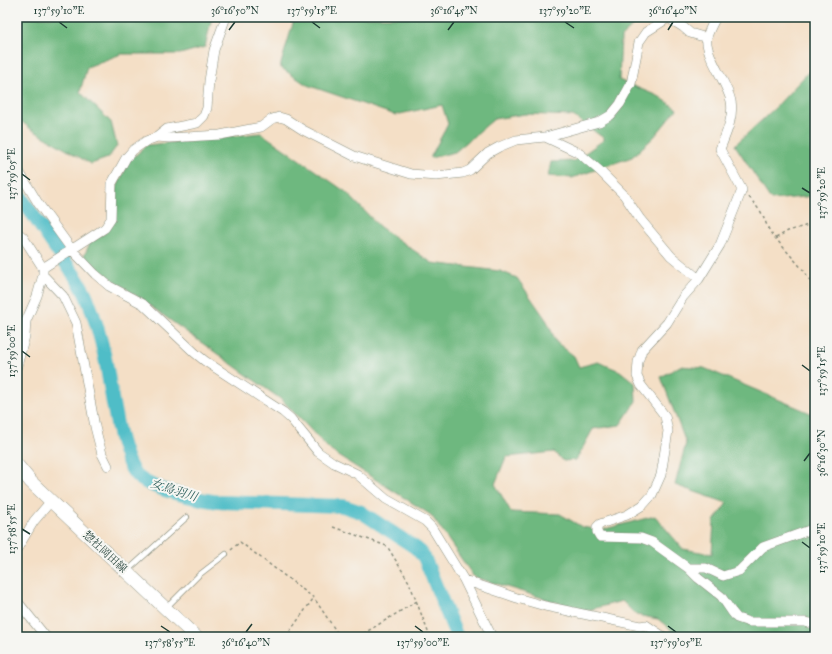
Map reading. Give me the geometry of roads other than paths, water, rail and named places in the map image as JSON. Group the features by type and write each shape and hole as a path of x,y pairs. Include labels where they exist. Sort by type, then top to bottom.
{"main road":[{"name":"惣社岡田線","path":"17,465 31,482 196,637"}],"street":[{"path":"17,366 25,336 26,321 37,296 44,270 105,228 111,219 112,183 122,164 133,150 146,141 156,137 167,129 197,123 204,116 207,108 209,81 214,50 226,17"},
{"path":"716,17 707,38 708,50 731,101 730,122 720,149 742,190 720,245 699,279 683,297 667,323 642,350 638,362 638,376 641,385 665,416 668,431 661,475 652,495 642,505 627,515 600,524 597,527 596,532 600,537 641,538 652,542 688,568 721,596 732,612 743,621 804,622 815,624"},
{"path":"156,137 169,138 220,135 261,127 272,119 279,117 286,119 303,130 354,156 411,174 419,176 463,173 470,170 488,153 516,140 545,137 599,122 611,115 620,104 631,84 639,42 646,32 668,18 690,33 707,38"},
{"path":"545,137 579,153 600,171 624,195 640,219 671,256 699,279"},
{"path":"17,168 38,203 71,251 95,274 109,286 143,304 195,353 291,419 318,452 334,463 357,474 392,503 425,521 439,538 455,568 464,580 492,637"},
{"path":"17,232 23,237 63,296 76,323 95,427 102,454 108,466"},
{"path":"17,549 34,521 51,501"},
{"path":"688,568 706,568 723,576 739,571 763,547 815,528"},
{"path":"464,580 516,598 545,606 640,626 646,625 664,637"},
{"path":"17,601 46,637"}],"lane":[{"path":"126,572 188,517"},
{"path":"166,608 199,575 226,554"}],"waterway":[{"name":"女鳥羽川","path":"17,191 86,294 103,351 116,420 124,452 136,475 152,485 163,489 210,501 343,506 361,512 416,548 424,557 457,637"}]}
